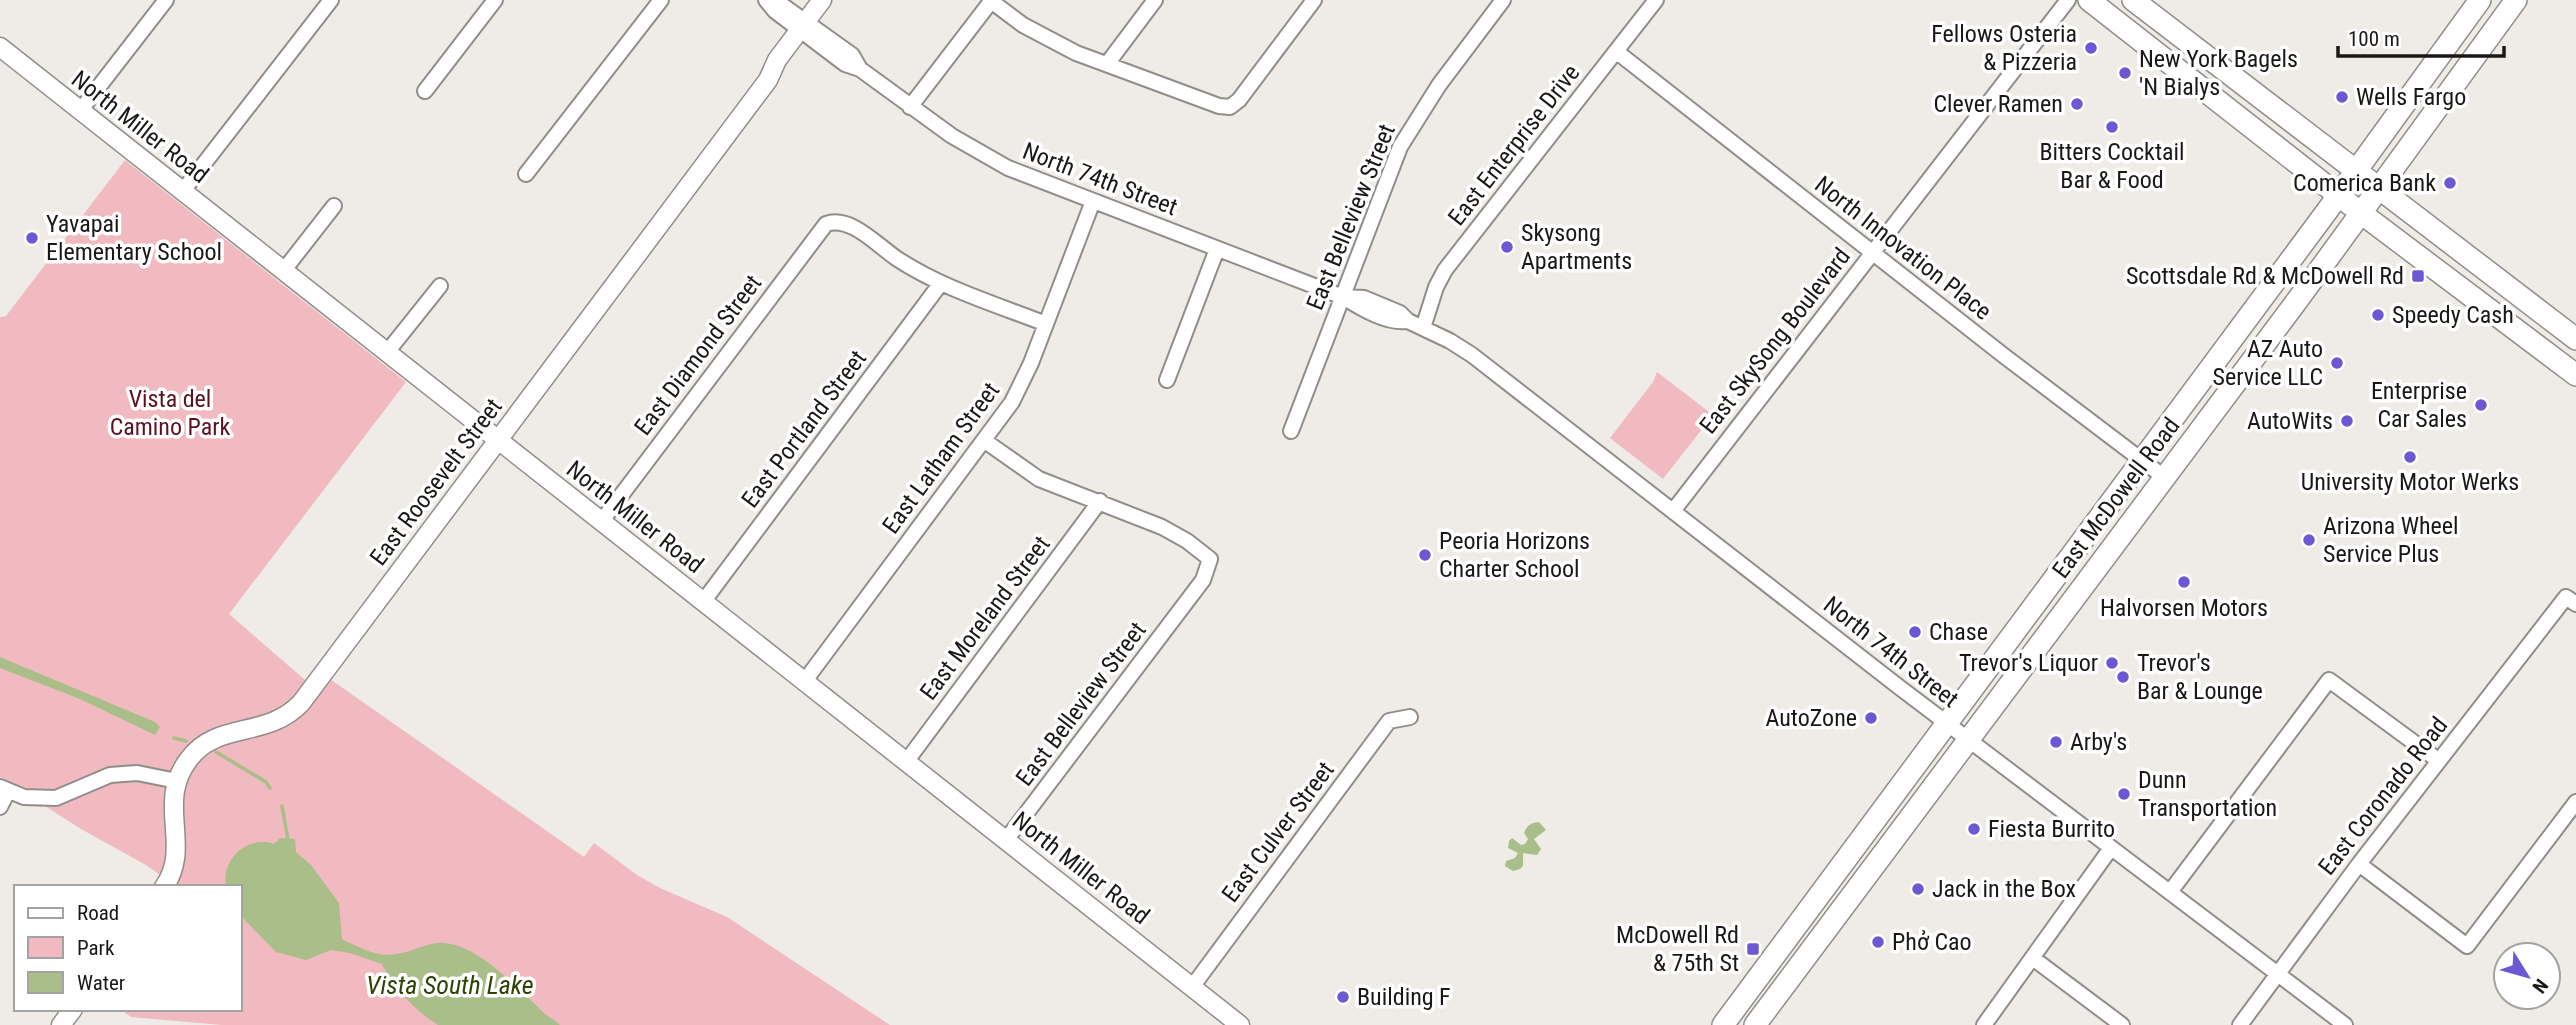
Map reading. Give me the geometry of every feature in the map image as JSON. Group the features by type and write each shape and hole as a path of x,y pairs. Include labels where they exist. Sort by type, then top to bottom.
{"main road":[{"path":"2089,0 2361,214 2576,375"},
{"path":"2133,0 2576,339"},
{"name":"East McDowell Road","path":"1723,1025 2339,195 2480,0"},
{"name":"East McDowell Road","path":"1755,1025 2380,189 2516,0"}],"street":[{"path":"80,111 166,0"},
{"path":"182,192 331,0"},
{"path":"425,91 495,0"},
{"path":"526,174 662,0"},
{"name":"North 74th Street","path":"766,0 775,11 807,28"},
{"name":"North 74th Street","path":"775,0 845,64 860,69 952,136 1008,168 1343,296 1364,298 1401,313 1408,321 1450,341 1482,362 1946,723 2345,1025"},
{"name":"East Roosevelt Street","path":"165,885 175,864 176,838 172,807 177,781 189,759 209,742 228,734 270,724 296,709 768,80 786,66 822,0"},
{"name":"East Roosevelt Street","path":"807,28 833,0"},
{"path":"1107,64 1155,0"},
{"path":"910,107 991,1 1044,38 1076,53 1219,106 1230,107 1239,100 1314,0"},
{"name":"East Belleview Street","path":"1291,431 1400,146 1439,85 1503,0"},
{"name":"East Enterprise Drive","path":"1423,327 1436,287 1445,270 1657,0"},
{"name":"East SkySong Boulevard","path":"1673,511 2068,0"},
{"name":"North Miller Road","path":"0,47 1240,1025"},
{"name":"North Innovation Place","path":"1617,52 2164,477"},
{"name":"East Latham Street","path":"804,682 1012,402 1093,201"},
{"path":"284,270 334,206"},
{"name":"East Diamond Street","path":"601,522 826,224 834,221 850,225 912,268 942,283"},
{"path":"1167,380 1216,249"},
{"path":"942,283 1045,324"},
{"name":"East Portland Street","path":"703,602 942,283"},
{"path":"388,351 440,286"},
{"path":"985,441 1039,479 1100,501"},
{"name":"East Belleview Street","path":"1006,841 1203,580 1210,559 1187,541 1162,527 1100,501"},
{"name":"East Moreland Street","path":"906,762 1100,501"},
{"name":"East Coronado Road","path":"2240,1025 2439,761 2571,600"},
{"path":"2170,892 2329,680 2439,761"},
{"name":"East Culver Street","path":"1192,987 1389,721 1410,717"},
{"path":"0,807 4,789 35,799 56,799 110,775 137,773 177,781"},
{"path":"2359,864 2468,946 2576,802"},
{"path":"1984,1025 2034,959 2111,848"},
{"path":"2034,959 2122,1025"}],"green space":[{"name":"Vista del Camino Park","path":"125,160 406,382 229,614 319,692 330,679 584,857 594,843 637,875 660,888 727,917 890,1025 222,1025 131,1017 123,1011 242,1011 242,885 174,885 146,865 81,829 0,777 0,317 6,316"},
{"path":"1657,372 1713,415 1663,479 1610,438 1653,382"}],"water":[{"path":"0,657 155,722 160,727 155,735 80,699 0,668"},
{"path":"1539,822 1546,830 1534,839 1541,849 1537,855 1523,853 1523,866 1520,869 1513,871 1505,866 1506,861 1515,858 1518,853 1508,848 1509,841 1512,838 1521,845 1525,844 1528,839 1524,833 1526,828"},
{"name":"Vista South Lake","path":"280,838 295,839 296,852 311,865 339,903 342,939 384,955 436,943 457,946 498,970 560,1025 438,1025 406,998 382,964 350,953 331,950 306,960 276,952 242,917 242,885 226,885 228,867 238,852 254,843 274,844"}],"waterway":[{"path":"174,738 186,741"},
{"path":"216,752 266,782 270,788"},
{"path":"282,806 288,840"}],"place":[{"name":"Fellows Osteria & Pizzeria","path":"2091,48"},
{"name":"New York Bagels 'N Bialys","path":"2125,73"},
{"name":"Wells Fargo","path":"2342,97"},
{"name":"Clever Ramen","path":"2077,104"},
{"name":"Bitters Cocktail Bar & Food","path":"2112,127"},
{"name":"Comerica Bank","path":"2450,183"},
{"name":"Yavapai Elementary School","path":"32,238"},
{"name":"Skysong Apartments","path":"1507,247"},
{"name":"Scottsdale Rd & McDowell Rd","path":"2418,276"},
{"name":"Speedy Cash","path":"2378,315"},
{"name":"AZ Auto Service LLC","path":"2337,363"},
{"name":"Enterprise Car Sales","path":"2481,405"},
{"name":"AutoWits","path":"2347,421"},
{"name":"University Motor Werks","path":"2410,457"},
{"name":"Arizona Wheel Service Plus","path":"2309,540"},
{"name":"Peoria Horizons Charter School","path":"1425,555"},
{"name":"Halvorsen Motors","path":"2184,582"},
{"name":"Chase","path":"1915,632"},
{"name":"Trevor's Liquor","path":"2112,663"},
{"name":"Trevor's Bar & Lounge","path":"2123,677"},
{"name":"AutoZone","path":"1871,718"},
{"name":"Arby's","path":"2056,742"},
{"name":"Dunn Transportation","path":"2124,794"},
{"name":"Fiesta Burrito","path":"1974,829"},
{"name":"Jack in the Box","path":"1918,889"},
{"name":"Phở Cao","path":"1878,942"},
{"name":"McDowell Rd & 75th St","path":"1753,949"},
{"name":"Building F","path":"1343,997"}]}
